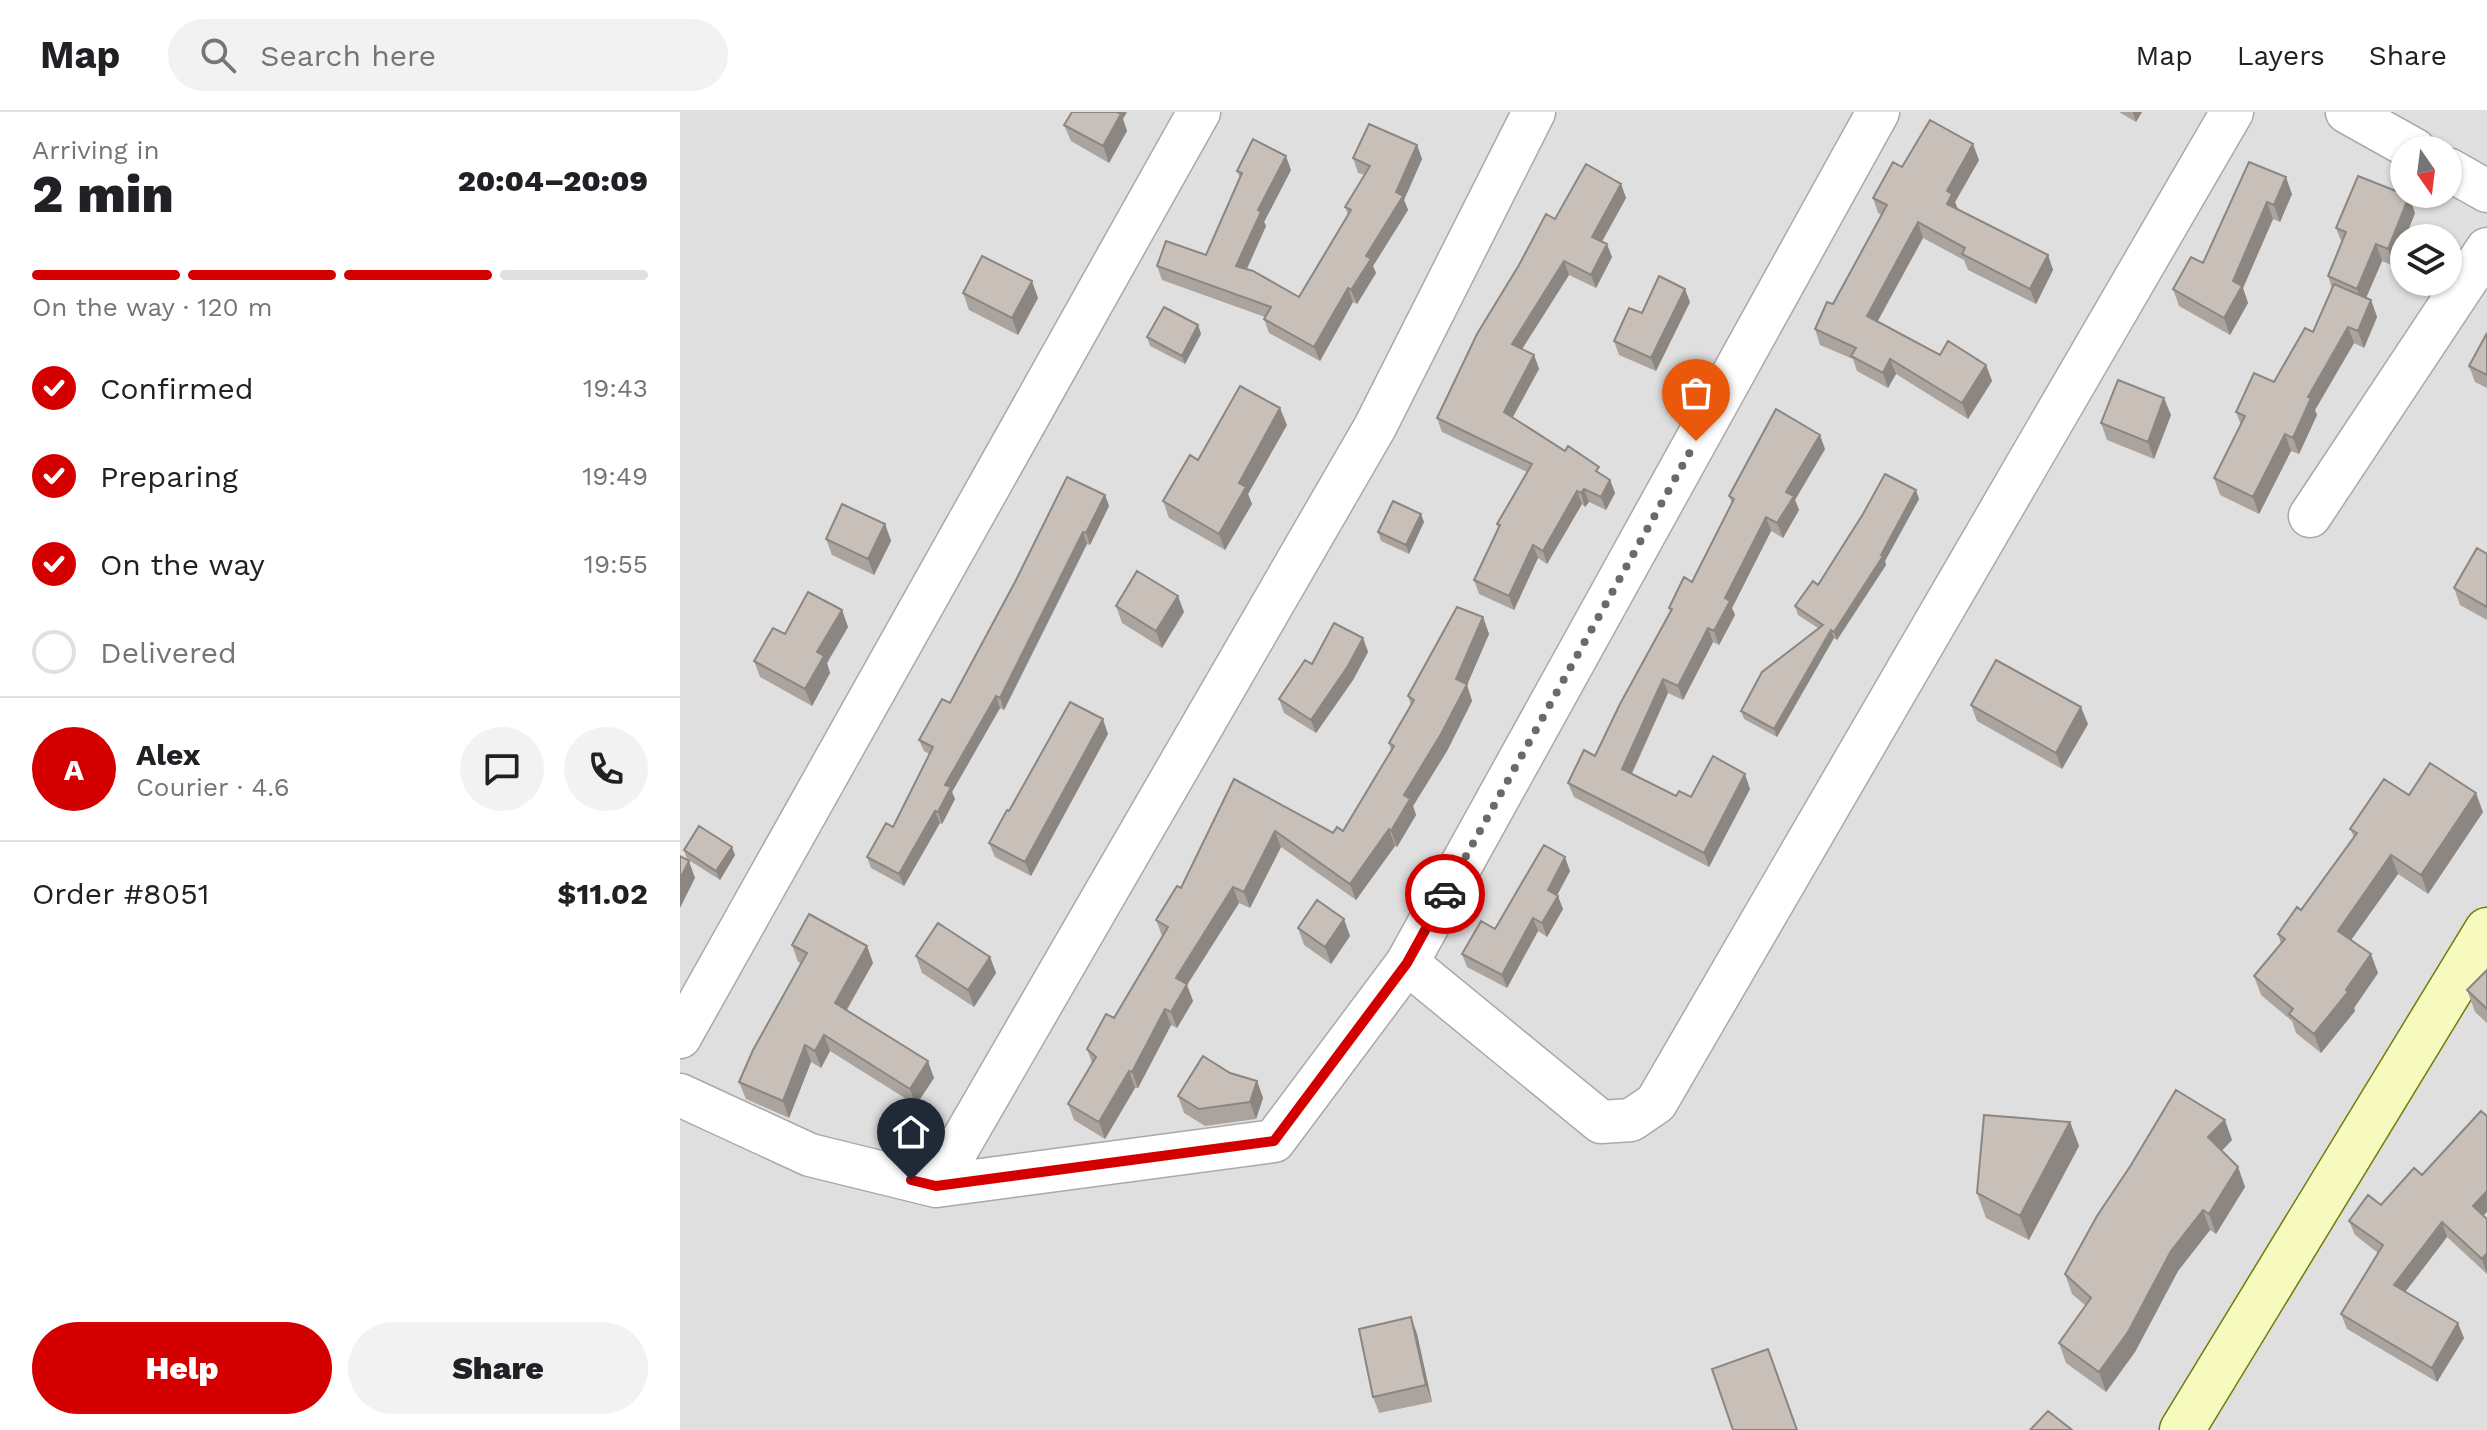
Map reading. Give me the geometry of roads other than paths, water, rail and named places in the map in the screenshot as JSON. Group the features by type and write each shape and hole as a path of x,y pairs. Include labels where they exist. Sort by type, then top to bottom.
{"main road":[{"path":"2182,1430 2487,930"}],"street":[{"path":"680,1037 1199,112"},
{"path":"936,1186 1375,427 1534,112"},
{"path":"680,1095 810,1155 936,1186 1274,1141 1407,963 1878,112"},
{"path":"1407,963 1601,1122 1631,1120 1656,1103 2232,112"},
{"path":"2347,112 2390,136"},
{"path":"2462,177 2487,191"},
{"path":"2310,516 2487,249"}]}
